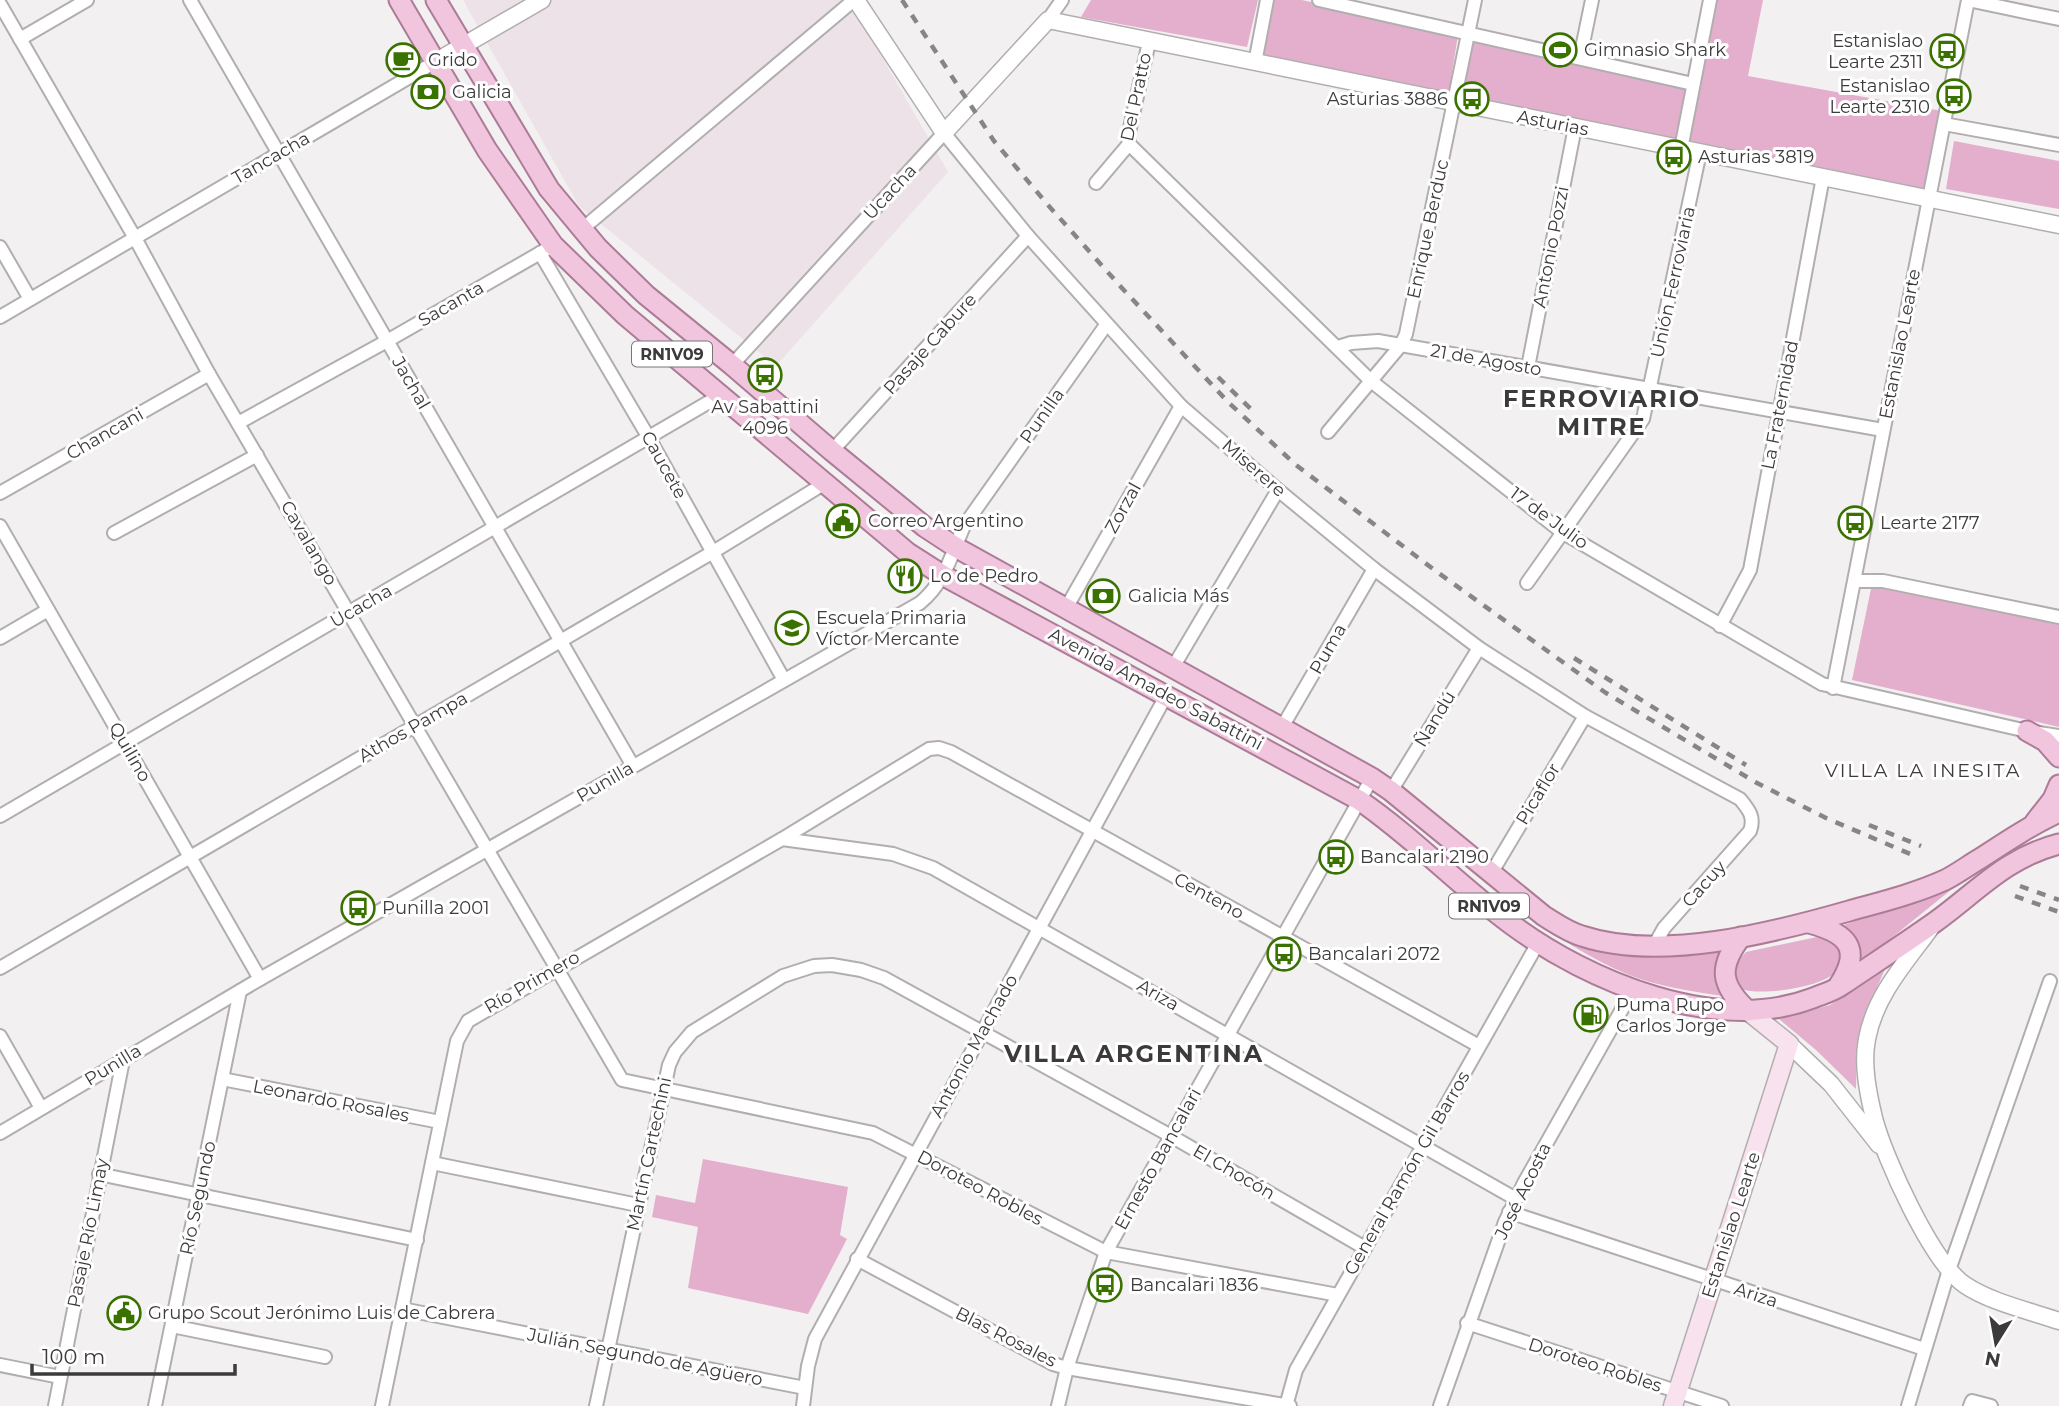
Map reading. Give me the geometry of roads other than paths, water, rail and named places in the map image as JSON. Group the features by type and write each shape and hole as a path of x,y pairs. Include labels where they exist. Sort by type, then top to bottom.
{"main road":[{"name":"Avenida Amadeo Sabattini","path":"399,0 547,249 908,553 944,576 1359,800 1387,819 1509,923 1538,943 1599,976 1697,1006 1748,1011 1800,1003 1836,989 1936,921 2017,859 2059,844"},
{"name":"Avenida Amadeo Sabattini","path":"436,0 549,189 581,230 646,295 832,451 931,531 957,548 1372,778 1563,929 1608,943 1675,946 1741,937 1810,922 1930,886 1948,878 2033,825 2057,798"},
{"path":"2027,731 2045,741 2059,757"},
{"path":"1810,922 1831,928 1843,936 1850,947 1849,968 1836,989"},
{"path":"1741,937 1726,961 1725,973 1730,991 1748,1011 1789,1044"},
{"name":"Estanislao Learte","path":"1675,1399 1789,1044"}],"street":[{"path":"20,39 87,0"},
{"name":"Jachal","path":"190,0 632,766"},
{"name":"Tancacha","path":"0,317 542,0"},
{"path":"581,230 855,0"},
{"name":"Miserere","path":"855,0 944,133 1106,326 1181,405 1374,569 1479,648 1585,716 1740,799 1753,821"},
{"path":"1048,20 1062,0"},
{"path":"1255,63 1268,0"},
{"path":"1319,0 1693,83"},
{"name":"Enrique Berduc","path":"1328,432 1401,345 1406,334 1475,0"},
{"path":"1580,58 1592,0"},
{"path":"1681,149 1710,0"},
{"path":"1968,0 2059,19"},
{"name":"Estanislao Learte","path":"1833,688 1968,0"},
{"name":"Cavalango","path":"0,4 135,238 209,374 622,1080"},
{"name":"Ucacha","path":"732,365 1048,20"},
{"name":"Asturias","path":"1048,20 2059,225"},
{"name":"Del Pratto","path":"1096,183 1129,144 1128,137 1149,42"},
{"path":"1944,124 2059,145"},
{"name":"Antonio Pozzi","path":"1528,366 1575,127"},
{"name":"17 de Julio","path":"1129,144 1371,381 1562,532 1822,684 2059,736"},
{"name":"Unión Ferroviaria","path":"1527,583 1643,419 1700,152"},
{"name":"La Fraternidad","path":"1720,626 1750,570 1824,177"},
{"name":"Pasaje Cabure","path":"832,451 1028,236"},
{"path":"0,247 30,299"},
{"name":"Sacanta","path":"238,423 547,249"},
{"name":"Caucete","path":"547,249 784,680"},
{"name":"Punilla","path":"0,1133 260,979 920,603 944,576 964,526 1106,326"},
{"name":"21 de Agosto","path":"1338,347 1378,341 1883,430"},
{"name":"Chancani","path":"0,493 209,374"},
{"name":"Ucacha","path":"0,816 721,396"},
{"name":"Zorzal","path":"1066,610 1181,405"},
{"path":"114,533 257,455"},
{"name":"Athos Pampa","path":"0,968 713,552 825,483"},
{"path":"1172,669 1278,490"},
{"name":"Quilino","path":"0,526 260,979"},
{"name":"Puma","path":"1281,729 1374,569"},
{"path":"1855,581 1883,581 2059,617"},
{"path":"0,638 48,610"},
{"name":"Ñandú","path":"1391,791 1479,648"},
{"name":"Antonio Machado","path":"803,1406 810,1354 815,1339 1167,694"},
{"name":"Picaflor","path":"1492,872 1585,716"},
{"name":"Centeno","path":"939,748 951,752 1479,1046"},
{"name":"Río Primero","path":"382,1406 457,1041 468,1021 782,839 929,750 939,748"},
{"name":"Ernesto Bancalari","path":"1058,1406 1067,1368 1106,1252 1372,778"},
{"name":"Cacuy","path":"1654,946 1664,928 1746,838 1753,821"},
{"name":"Ariza","path":"782,839 878,852 933,868 1516,1199"},
{"path":"1936,921 1881,999 1866,1041 1869,1091 1875,1120 1890,1162 1927,1238 1949,1270 1963,1284 1979,1292 2059,1321"},
{"name":"General Ramón Gil Barros","path":"1287,1406 1296,1370 1538,943"},
{"name":"El Chocón","path":"800,970 832,965 861,970 884,978 1171,1136 1365,1248"},
{"name":"Martín Cartechini","path":"596,1406 669,1065 675,1052 692,1032 772,981 800,970"},
{"path":"1908,1406 1949,1270 2050,981"},
{"name":"José Acosta","path":"1440,1406 1467,1323 1509,1212 1634,988"},
{"name":"Río Segundo","path":"155,1406 240,991"},
{"path":"0,1036 41,1108"},
{"path":"1789,1044 1831,1084 1890,1162"},
{"name":"Pasaje Río Limay","path":"55,1406 99,1174 124,1060"},
{"name":"Leonardo Rosales","path":"222,1079 440,1122"},
{"name":"Doroteo Robles","path":"622,1080 862,1130 915,1153 1106,1252 1338,1295"},
{"path":"432,1163 638,1205"},
{"path":"99,1174 417,1240"},
{"name":"Ariza","path":"1509,1212 1924,1349"},
{"name":"Blas Rosales","path":"857,1259 1053,1364 1287,1406"},
{"name":"Julián Segundo de Agüero","path":"402,1309 805,1388"},
{"name":"Doroteo Robles","path":"1467,1323 1675,1399 1722,1406"},
{"path":"172,1326 325,1357"},
{"path":"0,1365 60,1377"},
{"path":"1970,1406 1972,1401 1978,1401 1991,1406"}],"railway":[{"path":"902,0 994,141 1048,205 1228,402 1296,465 1437,572 1606,693 1757,783 1826,818 1915,856"},
{"path":"1218,377 1255,413"},
{"path":"1574,658 1746,765"},
{"path":"1869,825 1921,846"},
{"path":"2020,886 2059,900"},
{"path":"2015,896 2059,912"}],"place":[{"name":"Gimnasio Shark","path":"1560,50"},
{"name":"Estanislao Learte 2311","path":"1947,51"},
{"name":"Grido","path":"403,60"},
{"name":"Galicia","path":"428,92"},
{"name":"Estanislao Learte 2310","path":"1954,96"},
{"name":"Asturias 3886","path":"1472,99"},
{"name":"Asturias 3819","path":"1674,157"},
{"name":"Av Sabattini 4096","path":"765,375"},
{"name":"Correo Argentino","path":"843,521"},
{"name":"Learte 2177","path":"1855,523"},
{"name":"Lo de Pedro","path":"905,576"},
{"name":"Galicia Más","path":"1103,596"},
{"name":"Escuela Primaria Víctor Mercante","path":"792,628"},
{"name":"Bancalari 2190","path":"1336,857"},
{"name":"Punilla 2001","path":"358,908"},
{"name":"Bancalari 2072","path":"1284,954"},
{"name":"Puma Rupo Carlos Jorge","path":"1591,1015"},
{"name":"Bancalari 1836","path":"1105,1285"},
{"name":"Grupo Scout Jerónimo Luis de Cabrera","path":"124,1313"}],"district":[{"name":"FERROVIARIO MITRE","path":"1602,413"},
{"name":"VILLA LA INESITA","path":"1923,770"},
{"name":"VILLA ARGENTINA","path":"1134,1054"}]}
